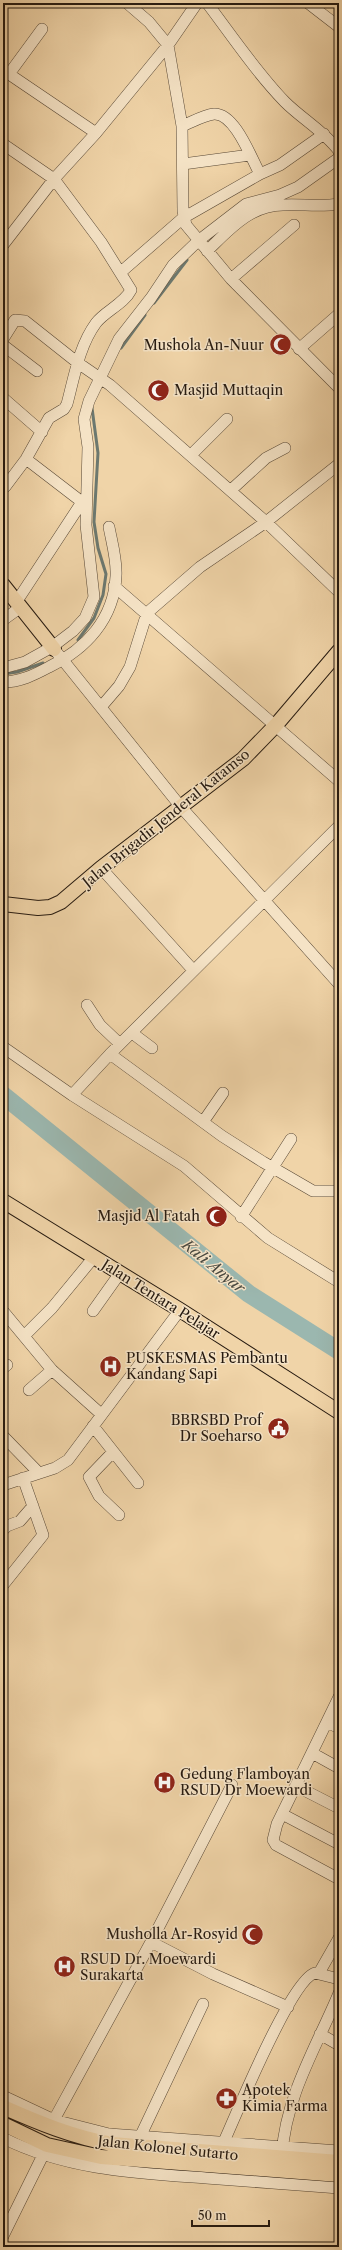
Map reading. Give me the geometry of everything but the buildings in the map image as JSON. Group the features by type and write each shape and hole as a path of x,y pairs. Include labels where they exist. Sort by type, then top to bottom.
{"main road":[{"path":"3,585 53,648"},
{"name":"Jalan Brigadir Jenderal Katamso","path":"3,904 38,908 56,905 101,868 243,759 276,725 336,658"},
{"name":"Jalan Tentara Pelajar","path":"3,1201 180,1310 339,1412"},
{"name":"Jalan Kolonel Sutarto","path":"3,2107 52,2124 86,2139 282,2153 339,2162"},
{"name":"Jalan Kolonel Sutarto","path":"3,2124 45,2150 101,2157 339,2175"}],"street":[{"path":"127,3 149,22 168,45 182,126 183,218 206,252 299,349 339,387"},
{"path":"3,245 54,179 96,133 168,45 197,3"},
{"path":"207,3 272,88 286,103 324,134 339,151"},
{"path":"308,3 339,27"},
{"path":"42,29 6,72 96,133"},
{"path":"182,126 213,114 219,115 234,124 260,174"},
{"path":"121,272 183,218 260,174 280,165 324,134"},
{"path":"3,144 54,179 101,242 131,290 127,297 96,322 84,345 67,404 64,409 49,418 26,459 5,487"},
{"path":"183,164 250,155"},
{"path":"3,668 26,662 53,648 78,626 94,597 94,587 87,544 84,503 88,454 84,414 104,381 126,327 151,298 173,265 198,241 246,204 280,195 298,187 339,158"},
{"path":"206,252 246,216 257,210 282,205 339,204"},
{"path":"232,279 294,225"},
{"path":"299,349 339,314"},
{"path":"3,339 11,324 15,320 25,322 104,381 231,490 339,592"},
{"path":"3,346 37,371"},
{"path":"3,398 42,432"},
{"path":"191,455 227,419"},
{"path":"231,490 266,458 285,448"},
{"path":"26,459 84,503"},
{"path":"101,707 119,686 130,667 147,612 200,567 266,522 339,464"},
{"path":"3,620 19,604 84,503"},
{"path":"3,682 24,679 63,660 79,649 100,626 113,598 116,576 109,527"},
{"path":"114,586 147,612 339,781"},
{"path":"53,648 181,807 339,984"},
{"path":"72,1095 110,1054 193,970 339,826"},
{"path":"101,868 193,970"},
{"path":"88,1005 100,1025 120,1044"},
{"path":"132,1032 152,1048"},
{"path":"3,1046 72,1095 184,1166 241,1217 282,1249 339,1282"},
{"path":"110,1054 203,1122 273,1167 313,1190 339,1192"},
{"path":"203,1122 223,1093"},
{"path":"241,1217 291,1139"},
{"path":"24,1336 52,1308 94,1257"},
{"path":"93,1311 120,1273"},
{"path":"3,1485 54,1468 68,1460 101,1414 134,1375 180,1310"},
{"path":"3,1311 52,1370 101,1414"},
{"path":"29,1390 52,1370"},
{"path":"93,1426 138,1483"},
{"path":"3,1436 39,1473"},
{"path":"114,1452 89,1477 99,1496 119,1515"},
{"path":"3,1585 43,1534 23,1478"},
{"path":"3,1530 7,1526 20,1521 33,1506"},
{"path":"339,1697 282,1814 274,1834 274,1843 339,1879"},
{"path":"327,1722 339,1728"},
{"path":"312,1753 339,1768"},
{"path":"3,2096 52,2124 151,1942 232,1785"},
{"path":"296,1786 339,1808"},
{"path":"282,1814 339,1844"},
{"path":"319,1973 339,1938"},
{"path":"151,1942 213,1974 288,2007"},
{"path":"224,2148 269,2041 288,2007 308,1976 319,1973 339,1979"},
{"path":"338,2001 320,2034 298,2085 289,2111 282,2153 339,2151"},
{"path":"140,2142 203,2004"},
{"path":"320,2034 339,2045"},
{"path":"3,2138 45,2150 89,2167 165,2176 339,2188"},
{"path":"3,2236 45,2150"}],"waterway":[{"path":"154,303 187,260"},
{"path":"121,348 145,315"},
{"path":"78,640 94,618 103,595 106,574 98,548 94,522 98,453 92,408"},
{"path":"3,674 17,672 43,663"},
{"name":"Kali Anyar","path":"3,1095 249,1294 339,1351"}],"place":[{"name":"Mushola An-Nuur","path":"280,345"},
{"name":"Masjid Muttaqin","path":"159,390"},
{"name":"Masjid Al Fatah","path":"216,1216"},
{"name":"PUSKESMAS Pembantu Kandang Sapi","path":"111,1366"},
{"name":"BBRSBD Prof Dr Soeharso","path":"278,1428"},
{"name":"Gedung Flamboyan RSUD Dr Moewardi","path":"164,1782"},
{"name":"Musholla Ar-Rosyid","path":"253,1934"},
{"name":"RSUD Dr. Moewardi Surakarta","path":"65,1967"},
{"name":"Apotek Kimia Farma","path":"226,2098"}]}
